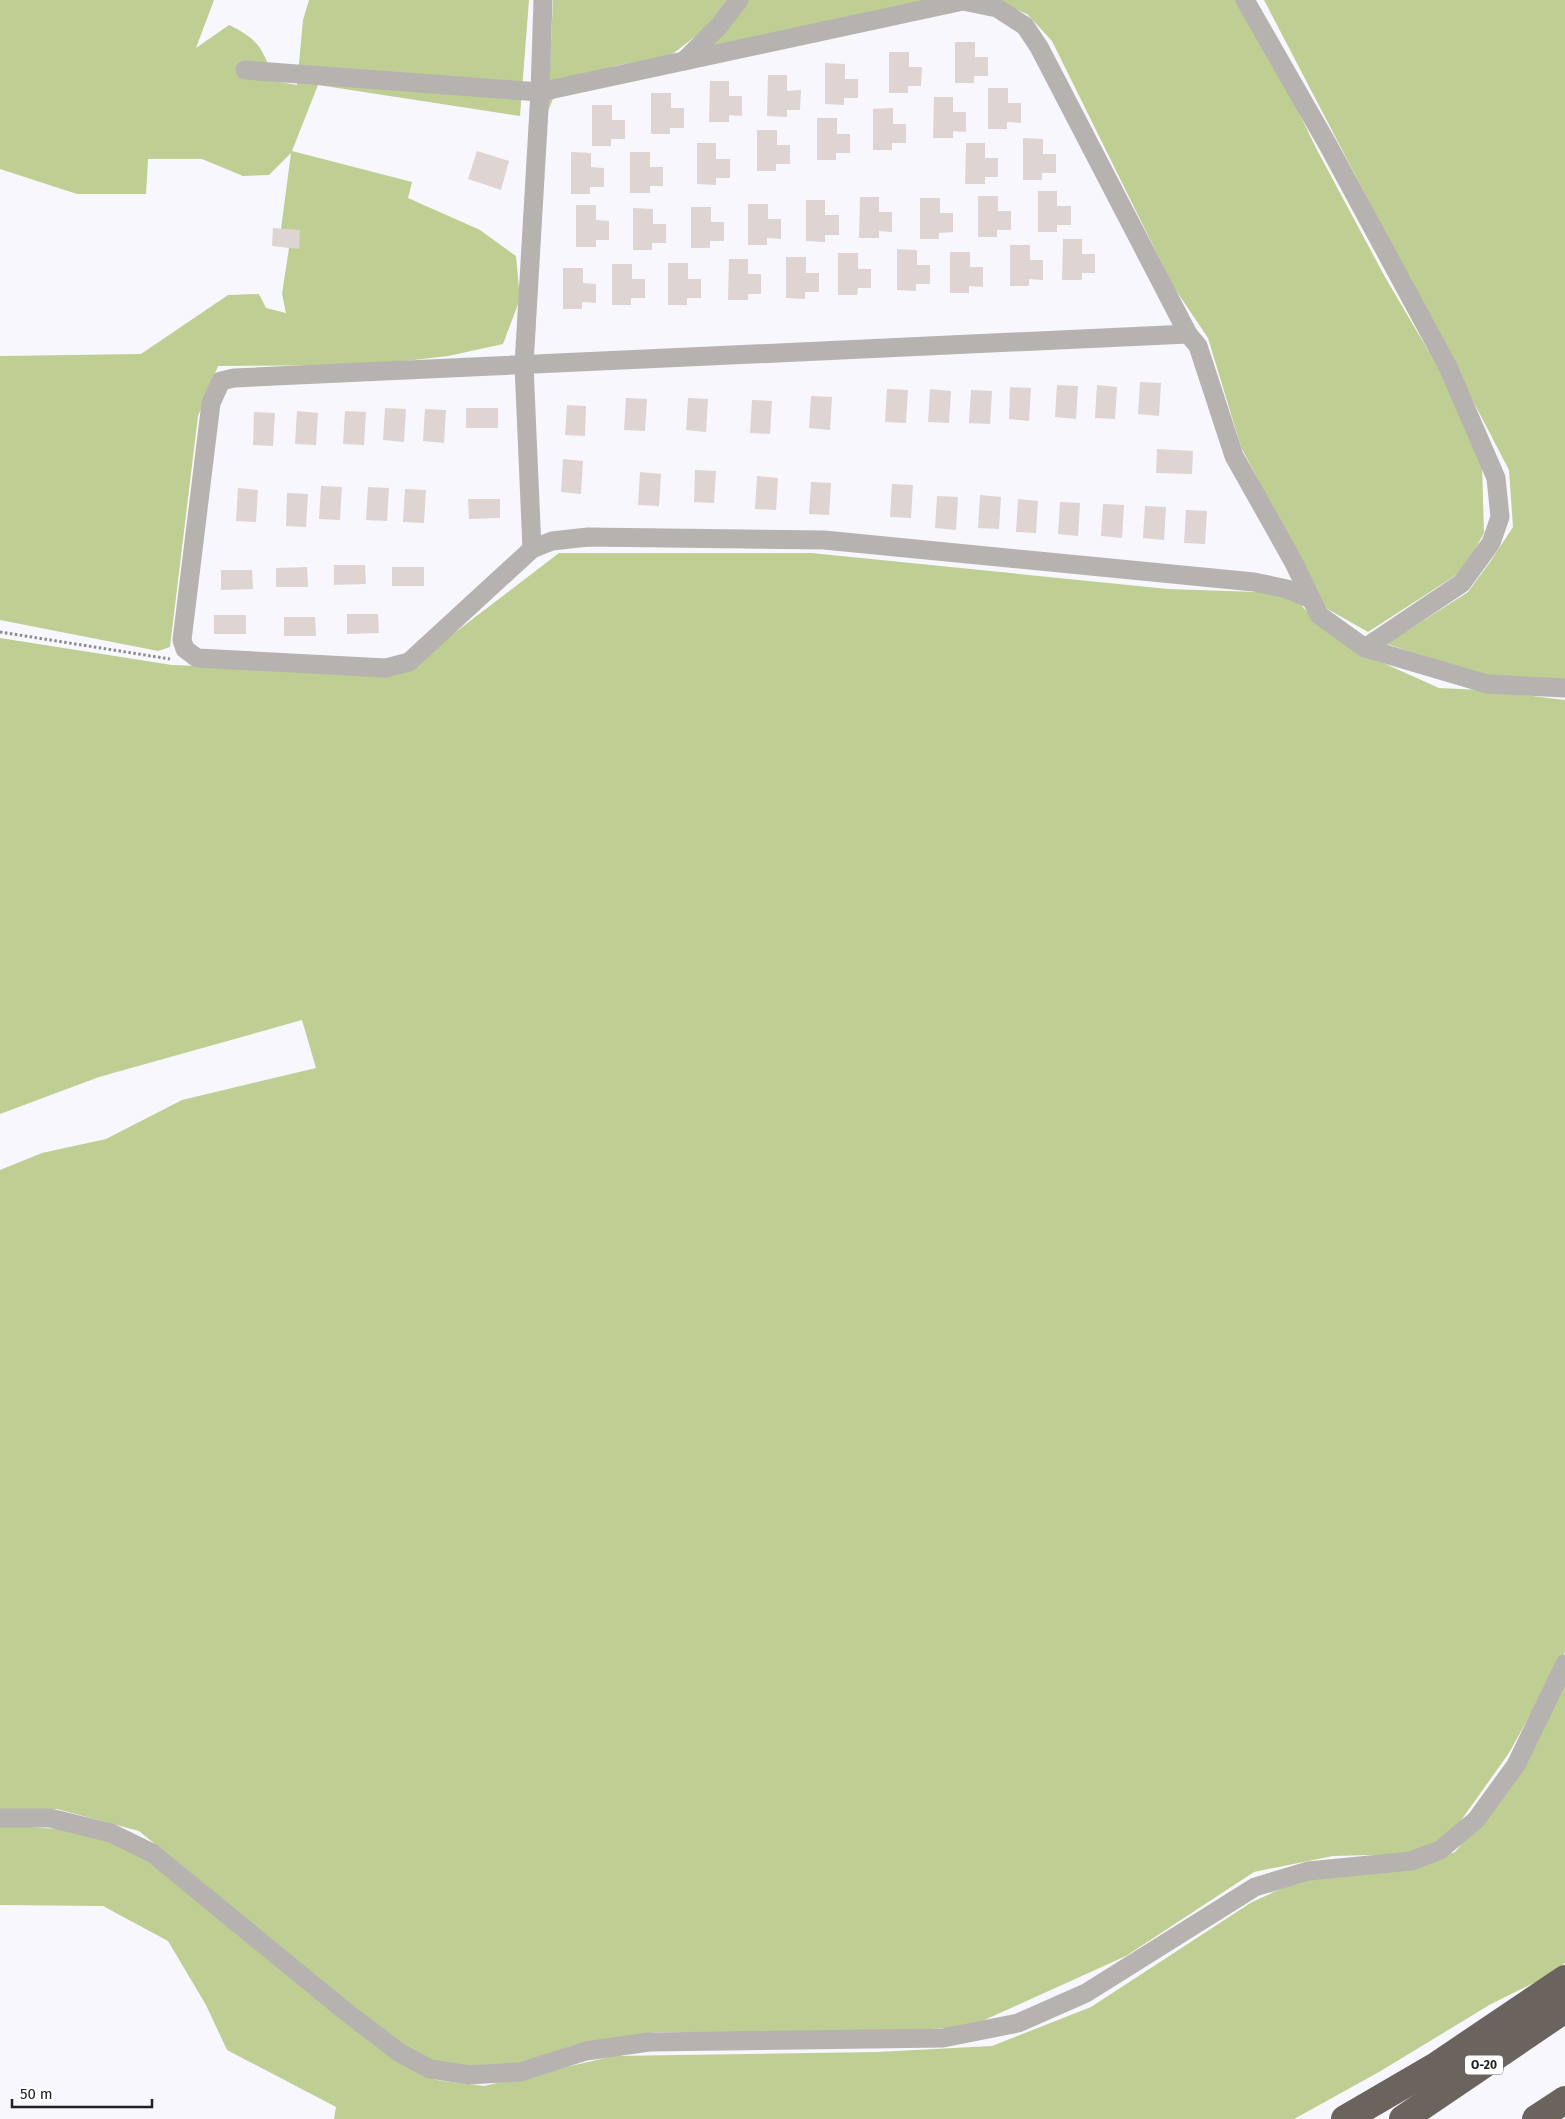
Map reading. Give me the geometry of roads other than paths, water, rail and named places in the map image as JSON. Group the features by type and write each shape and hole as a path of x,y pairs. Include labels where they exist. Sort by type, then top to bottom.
{"highway":[{"path":"1345,2119 1436,2066 1565,1979"},
{"name":"O-20","path":"1403,2119 1565,2009"},
{"path":"1536,2119 1565,2100"}],"street":[{"path":"532,549 524,365 540,92 543,0"},
{"path":"684,61 719,26 739,0"},
{"path":"1244,0 1328,145 1448,367 1496,478 1500,517 1491,543 1462,583 1365,648"},
{"path":"245,70 540,92 963,1 997,8 1025,26 1039,47 1188,334 1198,346 1234,456 1293,561 1320,615 1365,648 1487,684 1565,688"},
{"path":"1188,334 234,378 221,381 212,403 182,640 185,649 197,658 386,668 397,666 409,662 532,549 552,541 588,537 824,540 1254,582 1287,589 1311,599"},
{"path":"0,1818 50,1818 111,1833 152,1853 345,2011 400,2053 430,2069 470,2075 520,2072 586,2051 649,2042 943,2038 1018,2023 1086,1993 1255,1887 1308,1871 1411,1861 1440,1850 1476,1820 1516,1766 1565,1664"}]}
